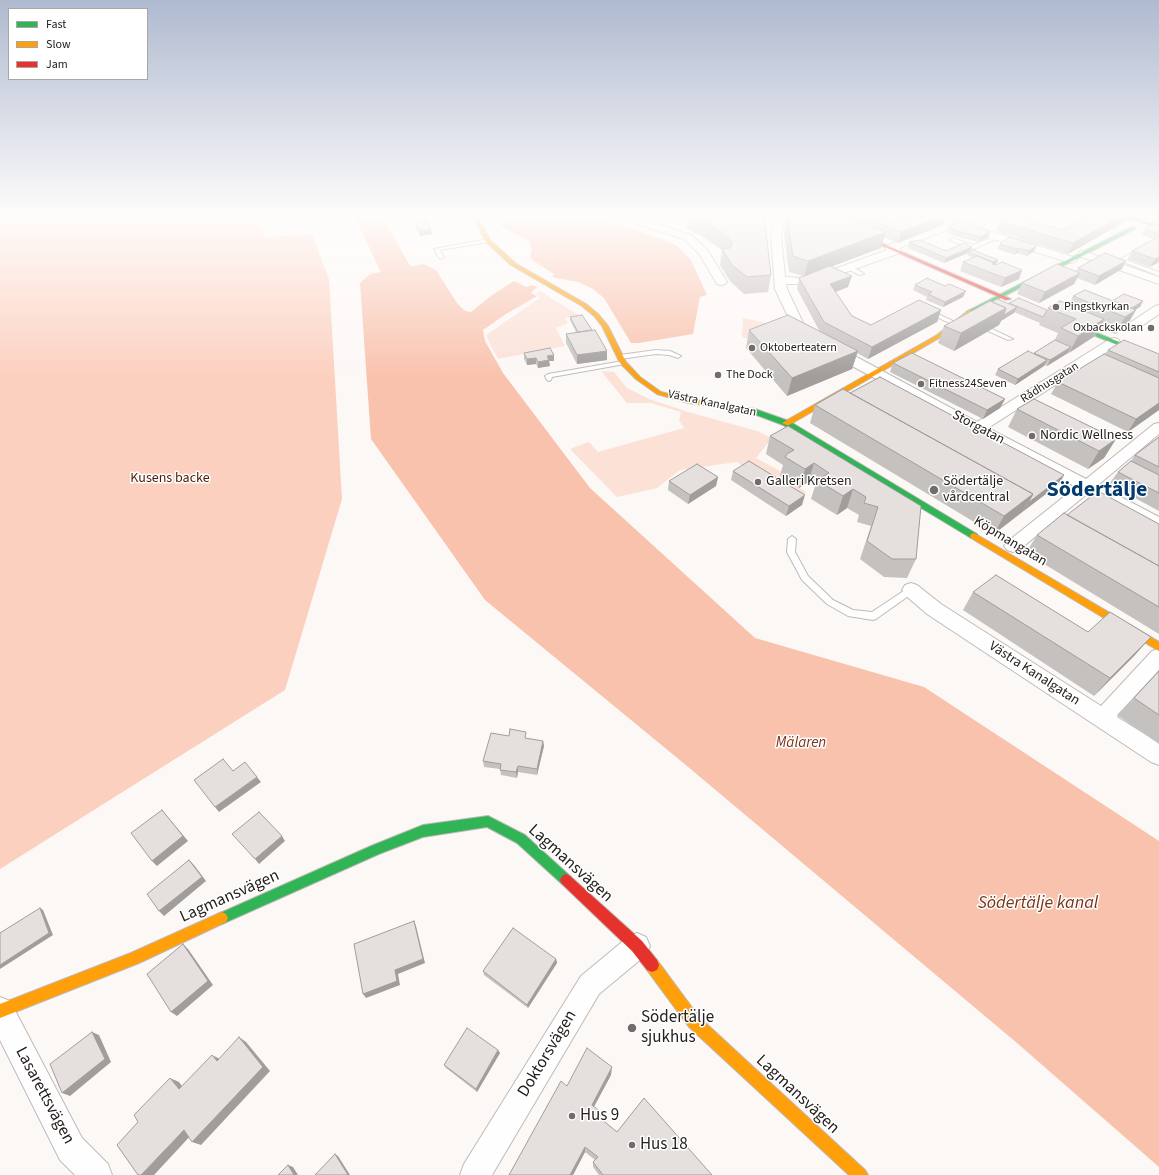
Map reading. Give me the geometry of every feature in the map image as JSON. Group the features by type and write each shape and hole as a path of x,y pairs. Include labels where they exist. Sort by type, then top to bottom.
{"street":[{"name":"Västra Kanalgatan","path":"521,269 584,305 596,315 605,326 621,360 638,378 659,393 689,401 752,411 786,423"},
{"path":"713,269 721,282"},
{"path":"779,269 781,284 816,279 843,269"},
{"path":"937,269 1014,301"},
{"path":"786,423 939,336 961,320 971,310 1024,280 1051,269"},
{"path":"1125,269 1159,281"},
{"name":"Storgatan","path":"781,284 800,329 804,333 875,372 982,425 1087,486 1159,524"},
{"path":"1132,327 1159,310"},
{"path":"1057,318 1159,360"},
{"name":"Rådhusgatan","path":"982,425 1114,342"},
{"name":"Köpmangatan","path":"786,423 1159,648"},
{"path":"1013,546 1159,428"},
{"name":"Västra Kanalgatan","path":"911,590 934,610 1159,755"},
{"path":"1102,718 1159,656"},
{"name":"Lagmansvägen","path":"0,1011 134,958 368,853 424,831 488,821 521,840 637,946 694,1022 860,1175"},
{"name":"Doktorsvägen","path":"475,1175 590,985 637,946"},
{"name":"Lasarettsvägen","path":"0,1011 71,1149 97,1175"}],"lane":[{"path":"851,269 861,274"},
{"path":"1144,269 1159,274"},
{"path":"934,314 961,320"},
{"path":"990,330 1010,340"},
{"path":"549,379 548,376 588,371 621,360 656,352 670,353 678,356"},
{"path":"792,539 792,552 805,578 830,602 851,613 874,616 911,590"}],"shaded area":[{"path":"540,291 580,316 565,318 568,323 556,328 565,346 498,359 486,335 540,298 536,294"},
{"path":"743,318 763,322 775,328 750,339 742,337"},
{"path":"601,371 614,372 627,388 649,399 688,412 757,431 772,438 756,458 782,472 781,476 806,492 795,500 737,462 680,470 657,488 617,497 570,449 589,442 598,452 684,428 679,420 681,412 651,403 627,403"}],"green space":[{"name":"Kusens backe","path":"0,269 325,269 329,279 342,499 285,690 0,869"}],"water":[{"name":"Södertälje kanal","path":"379,269 434,269 436,270 457,303 465,311 471,312 492,295 514,281 526,287 533,285 537,287 531,293 537,296 506,314 483,330 485,341 503,373 590,488 755,638 924,687 1159,841 1159,1167 1017,1043 687,766 485,600 371,439 360,283 370,274 381,272"},
{"path":"546,269 695,269 707,295 700,297 693,334 631,343 604,298 593,289 578,282 552,277 554,274"}],"building":[{"path":"737,269 770,269 771,275 747,277"},
{"path":"823,269 836,269 852,276 830,284 852,316 871,325 919,300 941,310 872,347 824,322 799,278"},
{"path":"981,269 1022,270 1005,278"},
{"path":"1048,269 1069,269 1080,273 1045,292 1022,283"},
{"path":"1080,269 1112,269 1099,276"},
{"path":"927,278 945,286 949,284 966,291 945,302 928,294 932,292 915,285"},
{"path":"1085,290 1136,310 1125,317 1073,296"},
{"path":"1124,294 1143,301 1132,308 1112,301"},
{"path":"1019,298 1047,310 1043,317 1009,303"},
{"path":"997,299 1017,307 1004,315 1006,308 992,302"},
{"path":"990,301 1006,308 961,333 944,326"},
{"path":"1060,301 1104,319 1078,336 1061,328 1076,319 1048,308"},
{"path":"582,315 592,330 578,332 570,317"},
{"path":"788,315 858,351 792,378 749,330"},
{"path":"595,330 607,351 577,355 566,334"},
{"path":"1055,340 1071,347 1050,360 1034,353"},
{"path":"1124,340 1159,354 1159,372 1108,350"},
{"path":"550,348 554,355 547,356 549,360 538,362 536,358 527,359 524,353"},
{"path":"1028,351 1047,360 1018,379 998,369"},
{"path":"912,353 1005,399 987,410 893,363"},
{"path":"1104,354 1159,378 1159,403 1136,419 1058,382"},
{"path":"880,377 1064,475 1028,503 1033,494 850,393"},
{"path":"843,389 1033,494 1004,516 815,405"},
{"path":"1034,399 1116,439 1099,451 1017,409"},
{"path":"788,426 921,506 916,559 892,559 867,541 878,507 864,503 866,497 853,489 843,496 817,480 829,473 814,463 805,469 785,457 794,450 770,436"},
{"path":"1159,437 1159,467 1135,455"},
{"path":"749,461 805,495 789,506 733,471"},
{"path":"1131,461 1159,475 1159,493 1118,472"},
{"path":"697,464 718,477 690,495 669,481"},
{"path":"1098,491 1159,524 1159,566 1067,515"},
{"path":"1064,513 1159,566 1159,607 1037,535"},
{"path":"996,575 1088,632 1110,612 1151,637 1110,678 973,592"},
{"path":"1159,671 1159,715 1134,698"},
{"path":"510,729 526,732 525,738 543,741 537,769 518,766 516,772 500,770 501,764 483,761 491,733 509,736"},
{"path":"223,759 233,771 245,762 257,777 215,807 194,780"},
{"path":"162,810 183,836 152,861 131,833"},
{"path":"259,812 282,836 255,859 232,834"},
{"path":"189,860 202,877 159,911 147,894"},
{"path":"40,908 49,933 0,965 0,933"},
{"path":"414,921 423,959 395,970 397,981 363,994 354,944"},
{"path":"513,928 556,959 527,1005 483,971"},
{"path":"183,944 208,981 171,1012 147,974"},
{"path":"467,1028 498,1050 476,1089 444,1065"},
{"path":"92,1032 105,1059 62,1093 50,1064"},
{"path":"239,1037 263,1067 192,1142 184,1130 141,1175 138,1175 117,1145 138,1122 134,1115 170,1078 179,1089 212,1055 217,1061"},
{"path":"587,1048 612,1067 592,1105 602,1113 600,1118 617,1132 644,1098 712,1175 603,1175 593,1162 598,1157 585,1147 570,1175 509,1175 561,1081 567,1086"},
{"path":"335,1154 348,1175 315,1175"},
{"path":"288,1165 294,1175 278,1175"}],"traffic: fast":[{"path":"969,312 1053,269"},
{"path":"1068,323 1159,360"},
{"path":"739,409 752,411 786,423 974,536"},
{"path":"222,918 375,850 423,831 488,821 521,839 566,880"}],"traffic: slow":[{"path":"521,269 584,305 596,315 605,326 623,363 638,378 659,393 689,401 739,409"},
{"path":"786,423 939,336 969,312"},
{"path":"974,536 1159,647"},
{"path":"0,1011 134,958 222,918"},
{"path":"652,965 694,1022 860,1175"}],"traffic: jam":[{"path":"938,269 1008,299"},
{"path":"566,880 637,946 652,965"}],"place":[{"name":"Pingstkyrkan","path":"1056,307"},
{"name":"Oxbackskolan","path":"1151,328"},
{"name":"Oktoberteatern","path":"752,348"},
{"name":"The Dock","path":"718,375"},
{"name":"Fitness24Seven","path":"921,384"},
{"name":"Nordic Wellness","path":"1032,436"},
{"name":"Galleri Kretsen","path":"758,482"},
{"name":"Södertälje vårdcentral","path":"934,490"},
{"name":"Södertälje sjukhus","path":"632,1028"},
{"name":"Hus 9","path":"572,1116"},
{"name":"Hus 18","path":"632,1145"}],"district":[{"name":"Södertälje","path":"1097,491"}],"water label":[{"name":"Mälaren","path":"801,744"}]}
